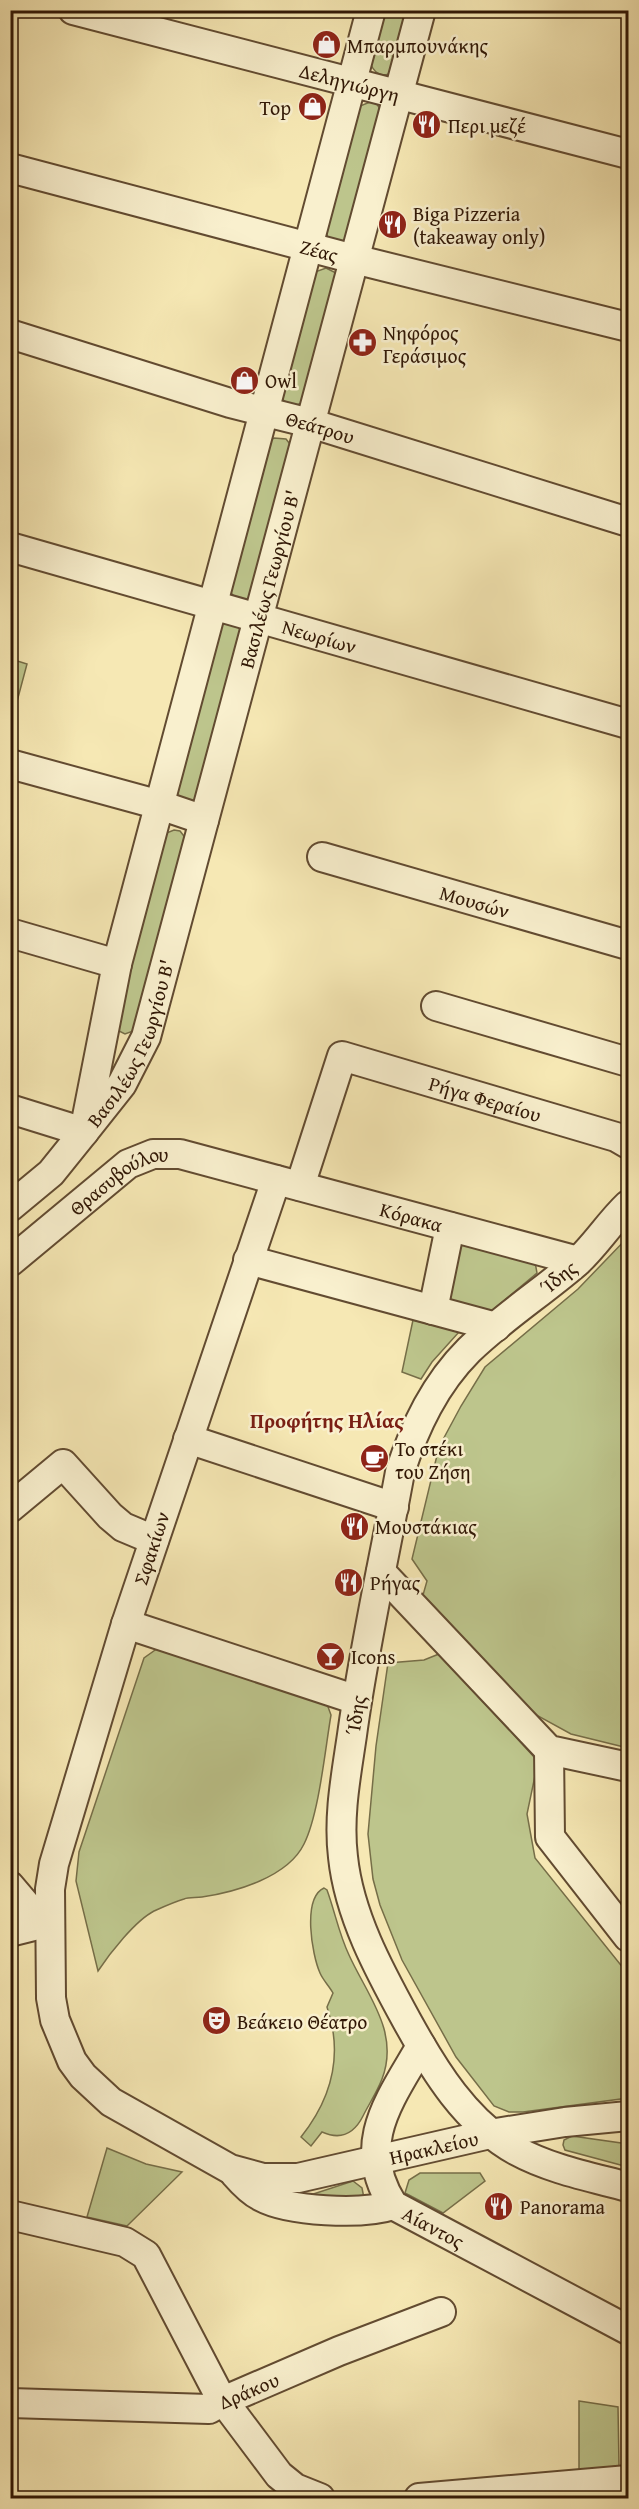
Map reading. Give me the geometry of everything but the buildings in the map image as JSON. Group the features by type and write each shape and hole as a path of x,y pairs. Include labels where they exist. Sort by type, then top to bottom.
{"street":[{"name":"Δεληγιώργη","path":"73,10 628,154"},
{"name":"Βασιλέως Γεωργίου Β'","path":"84,1132 117,964 371,10"},
{"name":"Βασιλέως Γεωργίου Β'","path":"10,1207 51,1173 84,1132 122,1084 146,1037 421,10"},
{"name":"Ζέας","path":"10,168 354,259 628,327"},
{"name":"Θεάτρου","path":"10,334 264,412 310,423 628,522"},
{"name":"Νεωρίων","path":"10,547 628,724"},
{"path":"10,764 160,805 204,820"},
{"name":"Μουσών","path":"321,857 628,945"},
{"path":"10,933 117,964"},
{"path":"436,1006 628,1062"},
{"name":"Ρήγα Φεραίου","path":"342,1056 616,1137 628,1144"},
{"name":"Σφακίων","path":"50,1922 50,1889 54,1864 126,1624 248,1260 288,1183 342,1056"},
{"path":"10,1109 84,1132"},
{"name":"Θρασυβούλου","path":"10,1262 128,1164 140,1158 153,1154 180,1154 245,1172"},
{"name":"Κόρακα","path":"245,1172 578,1261"},
{"name":"Ίδης","path":"490,2134 473,2119 421,2046 368,1945 347,1878 343,1857 343,1800 357,1700 400,1472 411,1438 426,1406 469,1350 578,1261 628,1205"},
{"path":"433,1310 450,1227"},
{"path":"248,1260 496,1327"},
{"path":"188,1439 394,1507"},
{"path":"10,1508 63,1464 110,1516 123,1527 154,1540"},
{"path":"381,1572 549,1750 628,1767"},
{"path":"126,1624 357,1700"},
{"path":"549,1750 550,1837 628,1937"},
{"path":"10,1886 27,1906 50,1922"},
{"path":"10,1932 50,1922"},
{"name":"Ηρακλείου","path":"50,1922 51,1998 55,2020 72,2061 83,2076 111,2102 230,2169 260,2196 279,2203 329,2210 367,2212 393,2205"},
{"name":"Αίαντος","path":"421,2046 383,2114 376,2137 375,2161 381,2184 393,2205 628,2330"},
{"path":"490,2134 565,2122 628,2116"},
{"name":"Ηρακλείου","path":"230,2169 255,2176 298,2178 490,2134 518,2151 545,2163 628,2187"},
{"path":"10,2215 125,2242 141,2251 156,2269 213,2386 223,2401 279,2475 295,2488 320,2499"},
{"name":"Δράκου","path":"10,2403 202,2410 214,2407 339,2351 441,2312"},
{"path":"419,2499 628,2480"}],"green space":[{"path":"383,11 412,11 394,71 384,75 375,71 371,65"},
{"path":"370,102 376,103 383,113 349,239 344,242 328,238 326,232 360,106"},
{"path":"326,268 336,273 338,278 305,402 294,406 284,401 281,396 315,272"},
{"path":"274,438 286,439 293,448 253,596 240,599 229,590 270,441"},
{"path":"225,623 240,627 243,632 201,795 193,803 182,802 175,794 220,626"},
{"path":"11,659 27,664 11,724 11,691 16,672 11,670"},
{"path":"174,830 180,831 187,840 136,1030 125,1034 115,1029 164,834"},
{"path":"628,1237 628,1748 571,1734 538,1716 527,1707 423,1595 427,1581 412,1559 439,1447 485,1367 578,1289"},
{"path":"455,1241 535,1262 537,1273 489,1313 443,1299"},
{"path":"413,1320 459,1332 432,1362 421,1379 402,1372"},
{"path":"158,1648 327,1704 331,1715 321,1781 314,1816 304,1844 286,1866 245,1887 215,1895 186,1898 154,1911 131,1930 98,1971 76,1881 79,1852 144,1658"},
{"path":"439,1654 535,1758 536,1771 527,1814 535,1858 628,1974 628,2098 523,2112 509,2112 494,2106 456,2057 402,1960 380,1905 373,1879 368,1834 376,1746 388,1663 424,1660"},
{"path":"324,1888 327,1890 356,1970 379,2014 387,2045 382,2079 359,2122 346,2134 335,2135 322,2132 311,2146 301,2137 312,2122 327,2091 334,2059 332,2024 327,2007 333,1993 321,1976 317,1965 311,1927 313,1903 317,1894"},
{"path":"572,2136 628,2144 628,2167 565,2150 564,2140"},
{"path":"107,2148 146,2164 182,2172 127,2226 87,2217"},
{"path":"420,2173 480,2173 485,2181 443,2213 405,2193 409,2180"},
{"path":"353,2181 362,2188 364,2198 298,2199"},
{"path":"579,2401 618,2407 619,2466 579,2470"}],"place":[{"name":"Μπαρμπουνάκης","path":"326,45"},
{"name":"Top","path":"312,107"},
{"name":"Περι μεζέ","path":"427,125"},
{"name":"Biga Pizzeria (takeaway only)","path":"392,224"},
{"name":"Νηφόρος Γεράσιμος","path":"362,343"},
{"name":"Owl","path":"244,380"},
{"name":"Το στέκι του Ζήση","path":"374,1459"},
{"name":"Μουστάκιας","path":"354,1526"},
{"name":"Ρήγας","path":"349,1582"},
{"name":"Icons","path":"330,1656"},
{"name":"Βεάκειο Θέατρο","path":"216,2021"},
{"name":"Panorama","path":"499,2206"}],"district":[{"name":"Προφήτης Ηλίας","path":"327,1420"}]}
